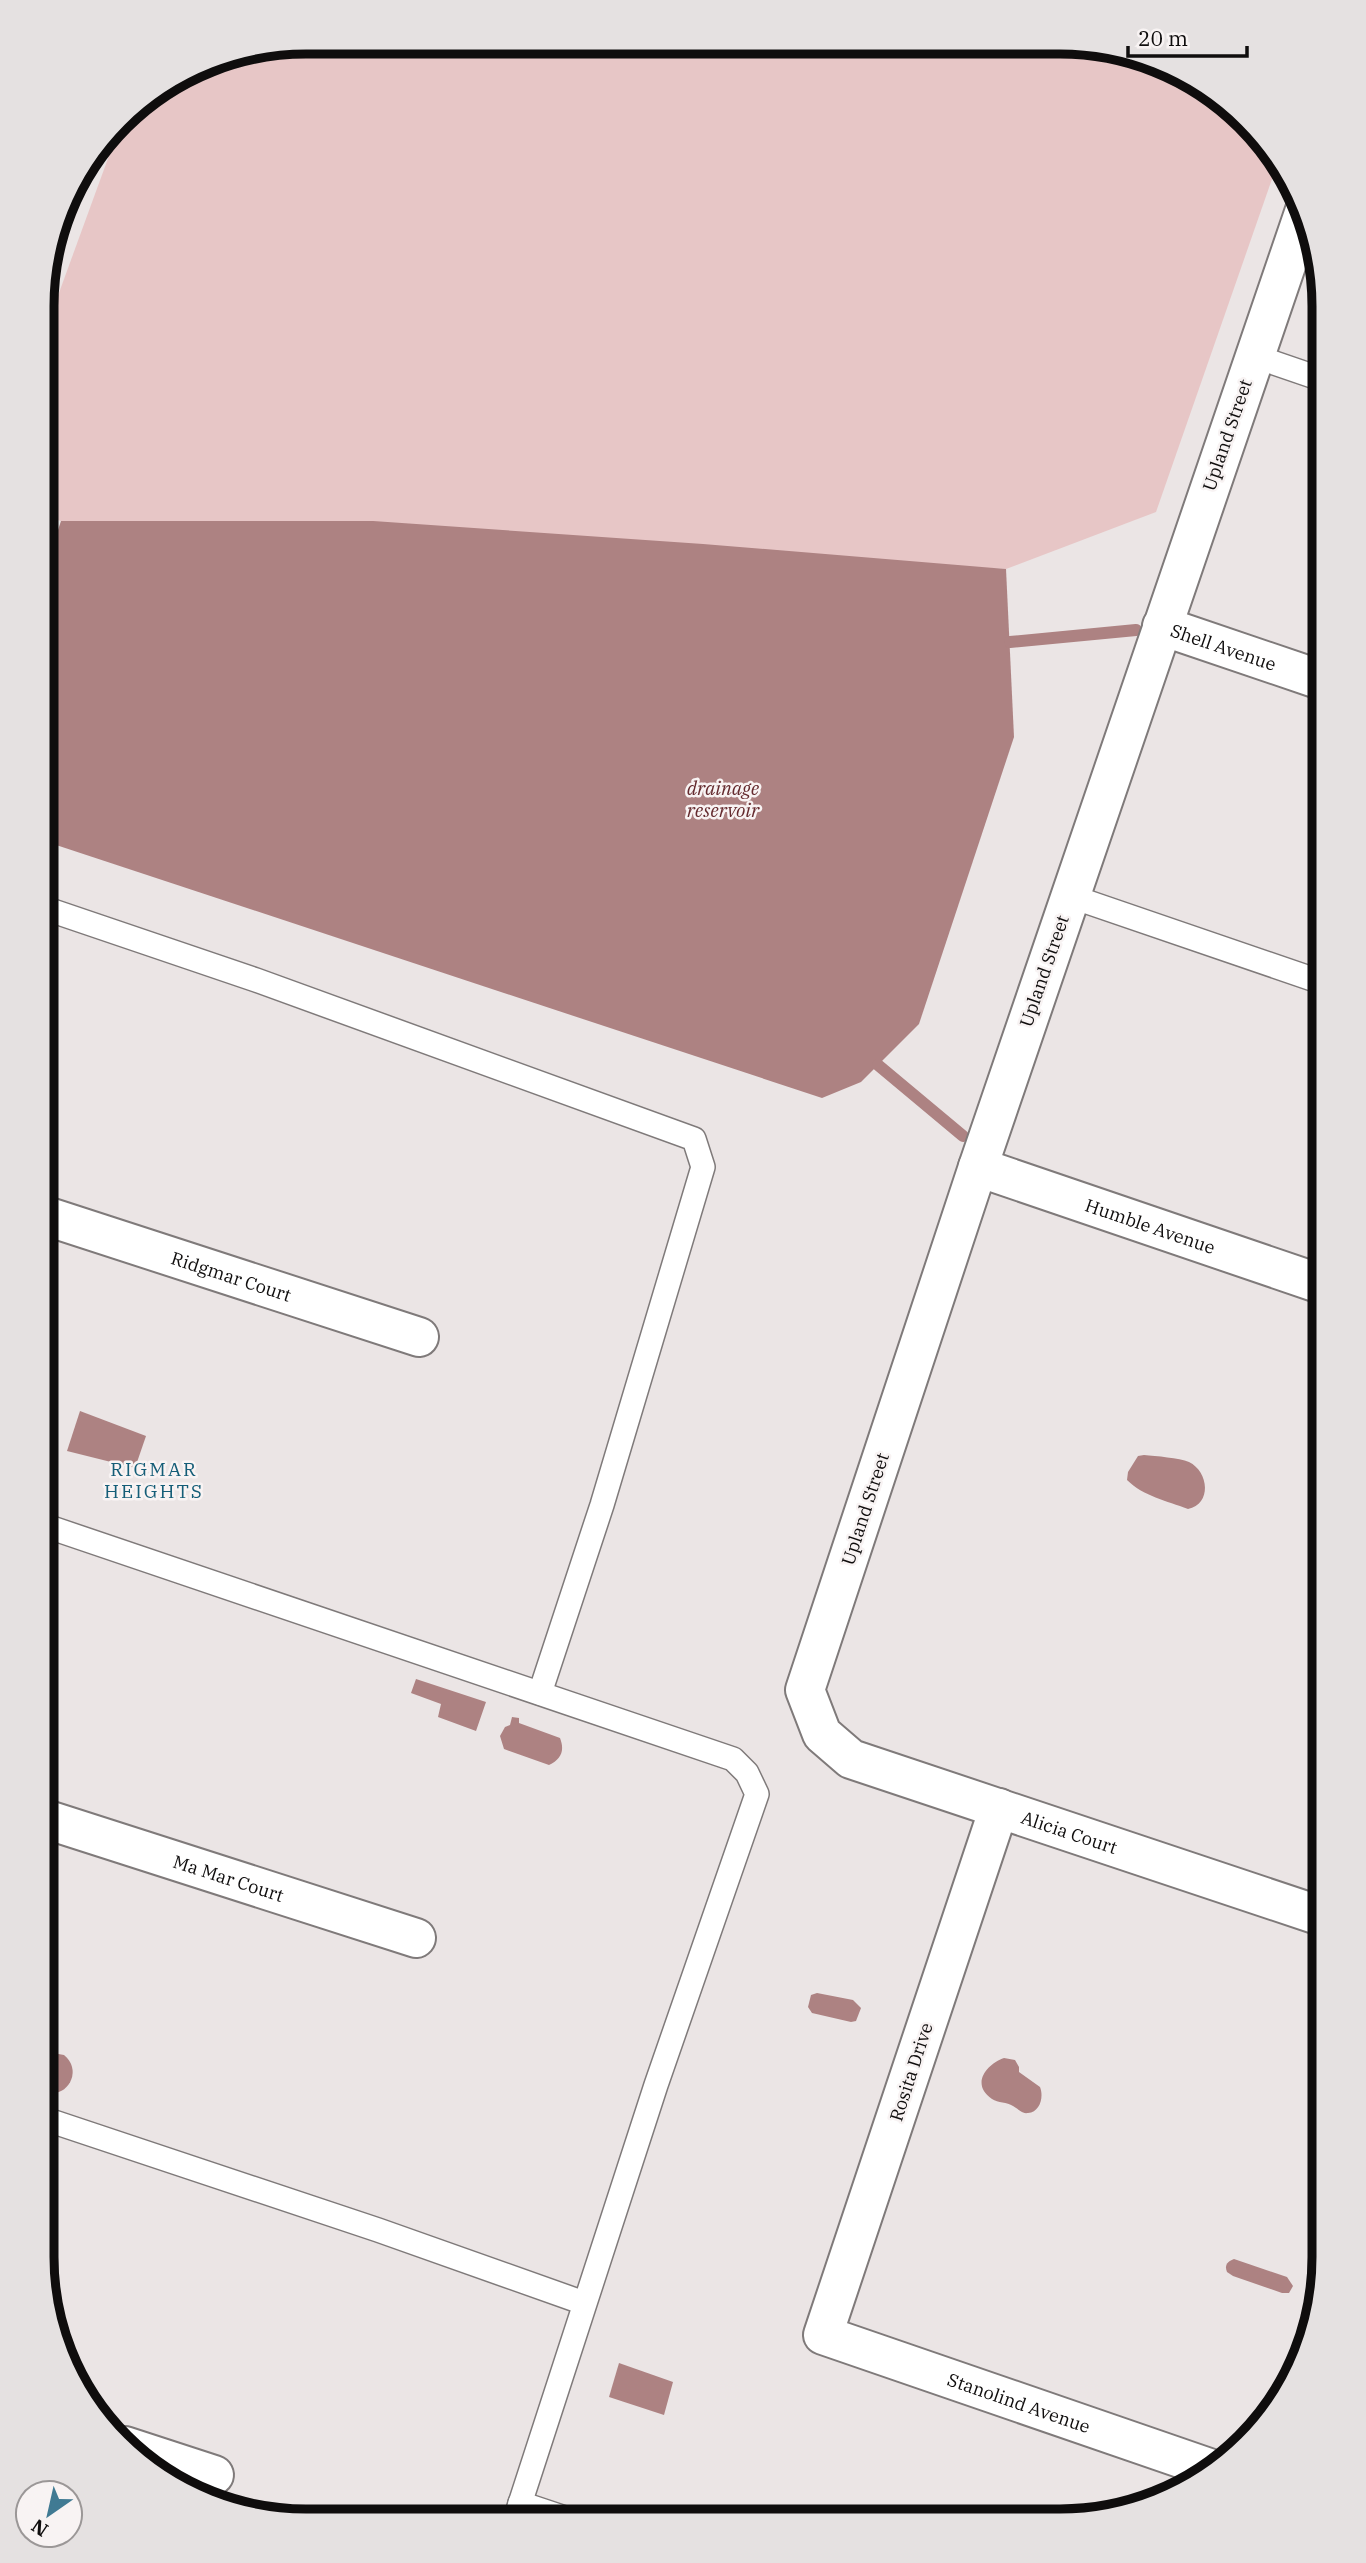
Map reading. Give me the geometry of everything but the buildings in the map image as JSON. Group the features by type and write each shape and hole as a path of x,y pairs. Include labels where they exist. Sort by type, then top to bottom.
{"street":[{"name":"Upland Street","path":"821,1734 805,1690 978,1167 1299,228"},
{"name":"Shell Avenue","path":"1162,626 1312,677"},
{"name":"Humble Avenue","path":"978,1167 1312,1281"},
{"name":"Ridgmar Court","path":"54,1218 419,1337"},
{"name":"Alicia Court","path":"821,1734 851,1759 1312,1913"},
{"name":"Rosita Drive","path":"823,2335 999,1808"},
{"name":"Ma Mar Court","path":"54,1822 416,1938"},
{"name":"Stanolind Avenue","path":"823,2335 1201,2465"},
{"path":"148,2453 214,2475"}],"lane":[{"path":"1254,356 1312,376"},
{"path":"1070,896 1312,979"},
{"path":"54,911 281,989 694,1139 703,1167 602,1505 540,1693"},
{"path":"54,1529 733,1759 747,1773 757,1794 656,2085 519,2509"},
{"path":"54,2122 378,2230 584,2303"}],"shaded area":[{"path":"273,56 1093,56 1156,73 1200,97 1238,128 1274,174 1156,512 1006,569 61,521 54,519 54,307 117,140 153,106 180,88 210,73"}],"water":[{"name":"drainage reservoir","path":"61,521 373,521 1006,569 1014,737 919,1024 861,1082 822,1098 54,844 54,542"},
{"path":"80,1411 146,1436 135,1468 67,1451"},
{"path":"1138,1456 1179,1459 1196,1467 1204,1480 1204,1495 1201,1501 1188,1509 1156,1498 1133,1486 1127,1480 1128,1472"},
{"path":"416,1679 486,1702 476,1731 438,1717 441,1704 411,1693"},
{"path":"512,1717 519,1718 519,1723 560,1738 562,1751 559,1757 549,1765 504,1749 500,1736 505,1727 510,1725"},
{"path":"817,1993 853,2000 861,2008 856,2021 812,2013 808,2007 811,1995"},
{"path":"54,2053 64,2055 73,2069 69,2084 54,2092"},
{"path":"1004,2058 1015,2060 1019,2072 1040,2087 1042,2095 1036,2110 1024,2113 1011,2105 994,2100 982,2087 983,2075 992,2065"},
{"path":"1234,2259 1287,2277 1293,2286 1289,2293 1282,2293 1233,2276 1227,2272 1226,2267 1228,2262"},
{"path":"619,2363 673,2382 664,2415 609,2397"}],"waterway":[{"path":"1010,642 1136,630"},
{"path":"878,1065 963,1136"}],"district":[{"name":"RIGMAR HEIGHTS","path":"154,1480"}]}
